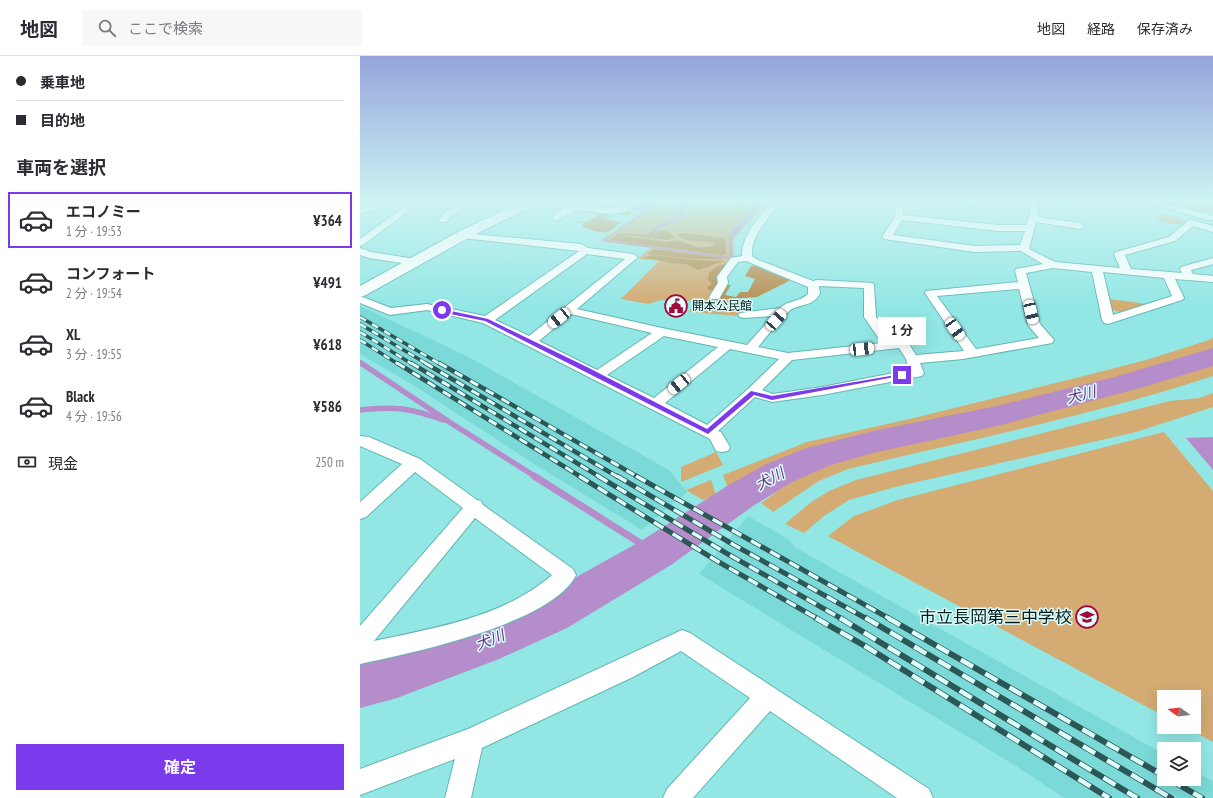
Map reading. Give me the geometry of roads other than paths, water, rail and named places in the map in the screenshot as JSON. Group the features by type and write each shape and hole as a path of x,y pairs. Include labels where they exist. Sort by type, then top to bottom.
{"main road":[{"path":"363,288 461,237"}],"street":[{"path":"360,243 369,237"},
{"path":"469,237 581,246 585,251"},
{"path":"748,258 745,253 752,237"},
{"path":"887,237 974,249 1024,248 1026,251 1053,265"},
{"path":"1024,248 1027,237"},
{"path":"1127,271 1119,254 1172,239 1175,237"},
{"path":"360,251 369,255 415,262"},
{"path":"486,320 585,251 633,257 531,341"},
{"path":"715,296 723,283 722,277 735,260 748,258 813,285 818,283 869,285 870,317 891,346"},
{"path":"1190,277 1185,269 1213,261"},
{"path":"912,359 939,358 1048,340 1034,325 1020,271 1053,265 1213,279"},
{"path":"1097,269 1108,320 1178,298 1168,275"},
{"path":"750,349 788,306 798,305 811,298 814,294 813,285"},
{"path":"972,353 930,293 1024,285"},
{"path":"360,299 390,312 427,307 486,320 531,341 716,436 722,447"},
{"path":"569,310 662,332 788,357 903,344 912,359 917,372 822,391 772,398 753,392"},
{"path":"744,315 784,311"},
{"path":"598,375 662,332"},
{"path":"655,404 728,345"},
{"path":"708,432 753,392 788,357"},
{"path":"360,441 364,441 414,463 475,506 566,575 546,592 506,614 435,637 360,654"},
{"path":"360,512 414,463"},
{"path":"360,642 475,506"},
{"path":"360,782 472,740 625,669 682,640 920,798"},
{"path":"676,798 767,697"},
{"path":"458,798 472,740"}],"waterway":[{"name":"犬川","path":"360,684 397,674 482,644 551,614 656,553 740,496 779,473 819,456 873,442 997,416 1129,382 1213,357"},
{"path":"361,363 536,477"},
{"path":"360,410 383,408 402,409 443,420"},
{"path":"534,476 656,553"}],"railway":[{"path":"360,317 440,364"},
{"path":"360,324 427,364"},
{"path":"360,332 412,364"},
{"path":"360,340 398,364"},
{"path":"397,363 581,477"},
{"path":"411,363 600,477"},
{"path":"425,363 618,477"},
{"path":"439,363 638,477"},
{"path":"579,476 717,561 818,619"},
{"path":"598,476 726,553 842,619"},
{"path":"617,476 734,545 867,619"},
{"path":"636,476 890,619"},
{"path":"816,618 865,646 1109,798"},
{"path":"840,618 1137,798"},
{"path":"866,618 1171,798"},
{"path":"888,618 1157,772"},
{"path":"1181,786 1202,798"}],"place":[{"name":"開本公民館","path":"676,306"},
{"name":"市立長岡第三中学校","path":"1087,617"}]}
